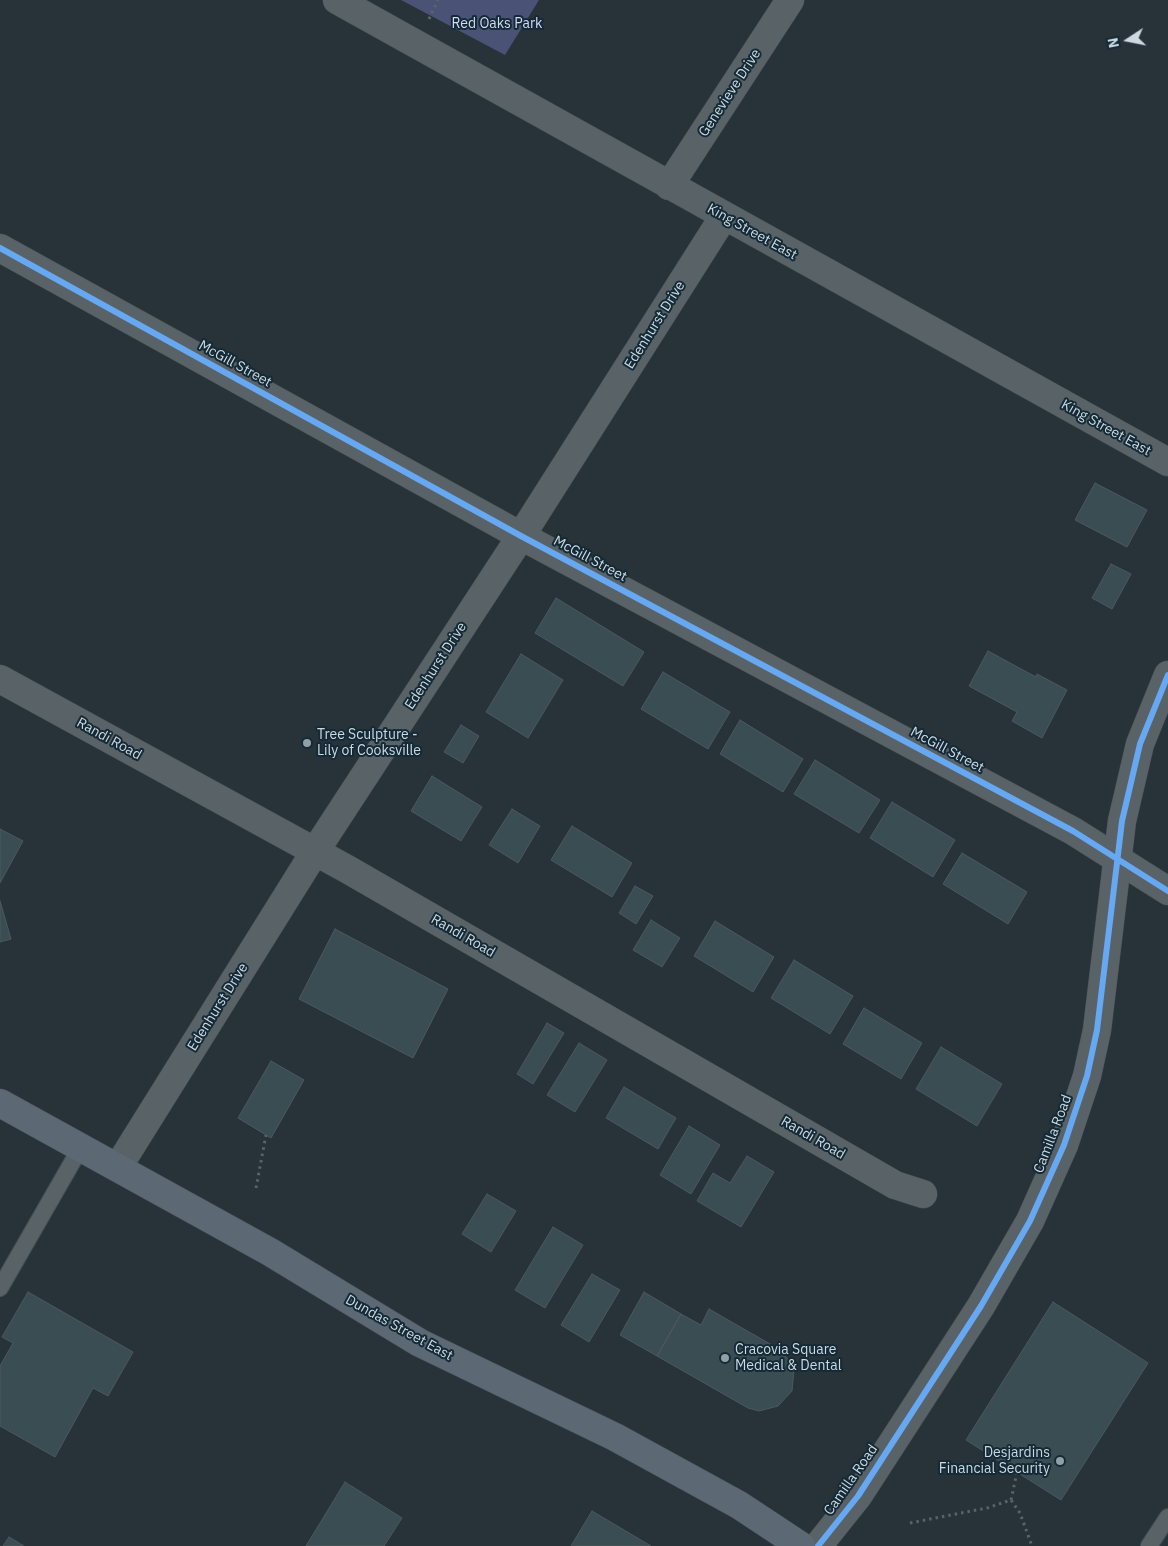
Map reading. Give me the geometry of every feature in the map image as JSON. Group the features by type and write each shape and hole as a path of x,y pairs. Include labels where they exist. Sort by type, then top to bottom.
{"main road":[{"name":"Dundas Street East","path":"0,1103 270,1252 420,1343 615,1437 739,1506 801,1546"}],"street":[{"name":"King Street East","path":"337,0 1168,462"},
{"name":"Genevieve Drive","path":"669,186 790,0"},
{"name":"Edenhurst Drive","path":"118,1167 314,853 521,536 724,216"},
{"name":"McGill Street","path":"0,248 521,536 1073,831 1168,890"},
{"name":"Camilla Road","path":"818,1546 858,1496 982,1306 1022,1237 1064,1145 1088,1076 1103,990 1116,858 1122,821 1140,744 1168,675"},
{"name":"Randi Road","path":"0,679 314,853 347,869 895,1185 924,1194"}],"lane":[{"path":"0,1288 81,1147"},
{"path":"1149,1546 1168,1517"}],"path":[{"path":"256,1188 266,1135"},
{"path":"1010,1500 1017,1472"},
{"path":"910,1523 987,1508 1010,1500"},
{"path":"1010,1500 1020,1512 1032,1546"}],"green space":[{"name":"Red Oaks Park","path":"401,0 539,0 505,55"}],"building":[{"path":"1095,483 1147,510 1127,547 1075,520"},
{"path":"1111,564 1131,574 1112,609 1092,598"},
{"path":"556,598 644,652 623,686 535,633"},
{"path":"988,651 1036,677 1037,674 1067,690 1042,738 1012,721 1017,712 969,686"},
{"path":"521,654 563,680 528,738 486,712"},
{"path":"663,672 730,712 708,749 641,709"},
{"path":"740,720 803,759 783,792 720,754"},
{"path":"461,725 479,736 463,763 444,752"},
{"path":"815,760 880,800 859,833 794,794"},
{"path":"432,776 482,807 461,841 411,811"},
{"path":"892,802 955,840 933,877 870,838"},
{"path":"512,809 540,826 518,863 489,845"},
{"path":"572,826 632,863 612,897 551,860"},
{"path":"0,829 23,841 0,883"},
{"path":"962,853 1027,892 1008,924 943,884"},
{"path":"635,886 653,896 636,924 619,913"},
{"path":"0,901 11,939 0,942"},
{"path":"651,920 680,938 662,967 633,950"},
{"path":"715,921 774,957 753,992 694,956"},
{"path":"335,929 448,989 413,1058 299,999"},
{"path":"794,960 853,996 830,1034 771,998"},
{"path":"864,1008 922,1043 901,1079 843,1044"},
{"path":"547,1023 564,1033 533,1084 517,1074"},
{"path":"579,1043 607,1060 575,1112 547,1095"},
{"path":"941,1047 1002,1084 977,1126 916,1089"},
{"path":"271,1061 304,1080 271,1138 238,1118"},
{"path":"624,1087 676,1118 658,1149 606,1118"},
{"path":"689,1126 720,1145 691,1194 660,1175"},
{"path":"747,1156 774,1172 741,1227 697,1201 713,1173 730,1183"},
{"path":"487,1194 516,1211 491,1252 462,1234"},
{"path":"553,1227 583,1245 545,1308 515,1290"},
{"path":"592,1274 620,1290 589,1342 561,1325"},
{"path":"28,1292 133,1352 108,1396 93,1388 55,1457 0,1426 0,1366 13,1343 2,1337"},
{"path":"644,1292 681,1314 657,1356 620,1335"},
{"path":"1053,1302 1148,1363 1061,1500 966,1440"},
{"name":"Cracovia Square Medical & Dental","path":"709,1309 777,1348 790,1361 794,1370 792,1391 778,1406 759,1411 748,1408 657,1356 681,1314 701,1325"},
{"path":"345,1482 402,1518 384,1546 306,1546"},
{"path":"592,1511 651,1546 571,1546"},
{"path":"9,1537 24,1546 3,1546"}],"cycle path":[{"path":"0,248 521,536 1073,831 1168,891"},
{"path":"818,1546 858,1496 981,1306 1030,1221 1064,1145 1087,1076 1097,1030 1122,821 1140,744 1168,675"}],"place":[{"name":"Tree Sculpture - Lily of Cooksville","path":"307,743"},
{"name":"Cracovia Square Medical & Dental","path":"725,1358"},
{"name":"Desjardins Financial Security","path":"1060,1461"}]}
